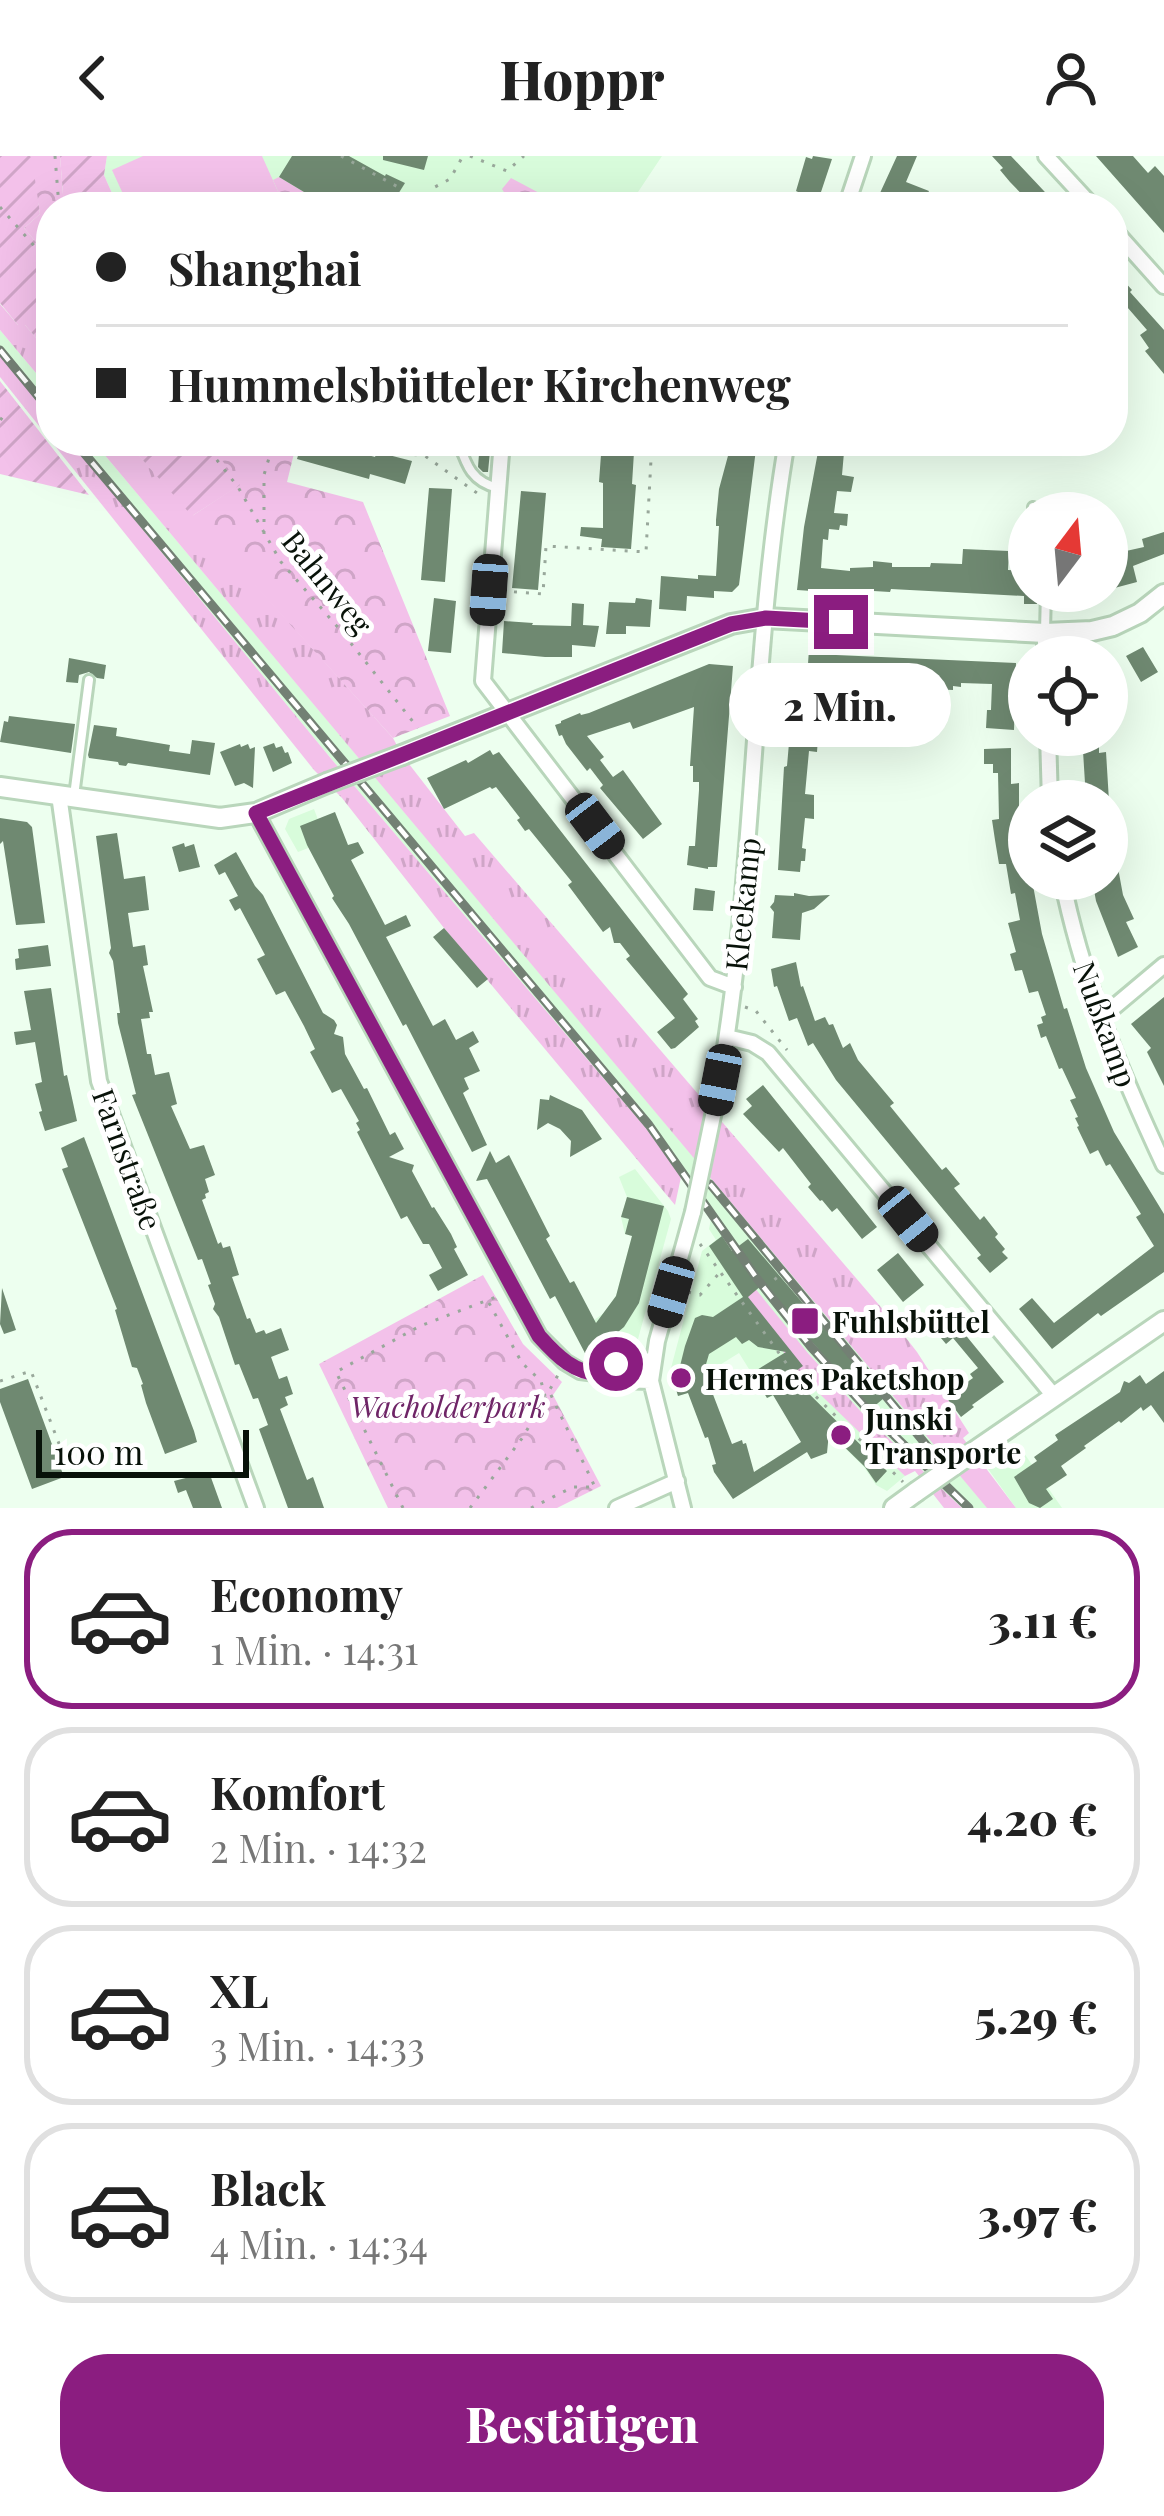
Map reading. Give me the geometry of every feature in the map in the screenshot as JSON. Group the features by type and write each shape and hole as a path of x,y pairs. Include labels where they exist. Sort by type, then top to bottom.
{"street":[{"path":"851,192 862,156"},
{"path":"1046,156 1079,192"},
{"path":"1128,246 1164,286"},
{"path":"500,456 483,681 710,978 733,995"},
{"name":"Kleekamp","path":"683,1508 651,1381 653,1360 692,1212 727,1037 745,898 766,618 784,456"},
{"path":"0,787 220,818 256,813 731,624 766,618 1045,633 1092,631 1140,613 1164,594"},
{"name":"Farnstraße","path":"66,796 99,1082 256,1508"},
{"path":"256,813 539,1336 565,1362 588,1373 651,1381"},
{"name":"Nußkamp","path":"1066,900 1102,1018 1164,1165"},
{"path":"1102,1018 1164,965"},
{"path":"727,1037 761,1047 782,1068 1054,1396"},
{"path":"894,1508 1164,1321"},
{"path":"604,1374 616,1364 653,1360"},
{"path":"617,1508 676,1481"}],"lane":[{"path":"464,456 470,473 497,491"},
{"path":"1045,633 1046,612"},
{"path":"66,796 89,680"}],"path":[{"path":"56,156 58,192"},
{"path":"431,192 450,179 466,156 507,170 524,156"},
{"path":"340,166 343,157 398,188 396,192"},
{"path":"0,208 36,248"},
{"path":"0,418 7,422"},
{"name":"Bahnweg","path":"214,456 238,487 280,562 390,690 428,745"},
{"path":"264,535 264,476 270,456"},
{"path":"424,456 474,493 497,491"},
{"path":"489,590 543,594 546,546 646,552 651,456"},
{"path":"733,995 756,1011 788,1049 782,1068"},
{"path":"688,1228 797,1378 914,1493"},
{"path":"680,1289 700,1295 721,1271"},
{"path":"765,1287 779,1276"},
{"path":"403,1508 336,1372 420,1326 512,1291"},
{"path":"488,1300 522,1363 550,1389 596,1487 573,1487 531,1508"},
{"path":"470,1508 523,1437 565,1362"},
{"path":"0,1382 31,1371 63,1454 58,1456"},
{"path":"541,1381 545,1398"}],"shaded area":[{"path":"107,156 662,156 638,192 111,192 104,175"},
{"path":"0,330 36,373 36,400 0,356"},
{"path":"82,456 106,456 988,1508 962,1508 864,1415 807,1352 761,1324 905,1476 887,1491 876,1485 815,1418 774,1396 767,1398 739,1353 678,1396 671,1368 702,1251 716,1240 709,1229 711,1219 645,1127 333,761"},
{"path":"314,809 326,841 298,852 285,829 289,819"},
{"path":"635,1169 671,1219 638,1339 611,1351 594,1320 616,1296 632,1236 625,1234 621,1217 627,1197 619,1177"},
{"path":"1017,1443 1062,1508 1016,1508 986,1466"}],"green space":[{"path":"0,156 30,156 36,218 24,228 36,242 36,338 0,303"},
{"path":"30,156 60,156 63,192 36,192"},
{"path":"60,156 107,156 104,175 111,192 63,192"},
{"path":"143,156 262,156 278,192 122,192 112,170"},
{"path":"279,177 304,192 278,192 273,180"},
{"path":"511,178 537,192 504,192"},
{"path":"36,218 36,242 24,228"},
{"path":"0,304 36,338 36,373 0,330"},
{"path":"0,356 36,400 36,422 0,377"},
{"path":"0,381 36,427 36,456 59,456 89,495 0,474"},
{"path":"63,456 82,456 333,761 645,1127 681,1177 675,1205 342,798 314,770"},
{"path":"106,456 139,456 393,738 465,836 474,833 892,1320 969,1433 963,1438 1016,1508 987,1508"},
{"path":"139,456 219,456 240,485 192,516"},
{"path":"217,456 293,456 287,482 363,502 450,716 393,738 192,516 239,485"},
{"name":"Wacholderpark","path":"483,1275 523,1344 562,1382 553,1395 601,1486 557,1508 388,1508 319,1364"},
{"path":"749,1281 864,1415 962,1508 944,1508 915,1471 905,1476 800,1375 739,1290"}],"building":[{"path":"292,156 349,156 405,183 399,192 304,192 279,177"},
{"path":"383,156 428,156 424,170 383,160"},
{"path":"897,156 917,156 906,182 928,192 880,192"},
{"path":"992,156 1011,156 1045,192 1020,192 1000,170"},
{"path":"1096,156 1133,156 1148,173 1155,166 1164,176 1164,233 1128,192"},
{"path":"806,157 832,159 821,192 798,192"},
{"path":"1128,286 1164,330 1164,374 1145,351 1149,348 1140,335 1147,330 1128,308"},
{"path":"393,456 412,461 405,484 297,459"},
{"path":"479,456 490,456 488,472 478,467"},
{"path":"601,456 634,456 631,549 601,547 602,539 580,536 581,527 603,528 603,483 599,482"},
{"path":"728,456 755,456 739,585 732,592 714,591 714,598 687,596 686,611 659,609 661,576 716,576 719,489"},
{"path":"817,456 844,456 842,475 854,477 851,492 837,491 834,513 848,514 847,526 829,529 828,540 823,539 821,568 850,571 873,567 873,561 892,563 892,567 930,567 931,563 962,564 963,549 1008,551 1008,595 797,590"},
{"path":"429,488 452,489 445,582 421,580"},
{"path":"521,491 546,493 538,590 512,588"},
{"path":"1164,532 1164,554 1133,566 1137,582 1128,584 1128,551 1144,547 1142,539"},
{"path":"434,598 456,601 451,653 428,651"},
{"path":"636,598 652,600 650,627 626,626 626,634 606,634 609,602 635,603"},
{"path":"572,603 584,604 583,625 599,626 595,647 572,645 572,657 502,653 504,621 571,626"},
{"path":"1143,647 1158,672 1141,682 1128,655"},
{"path":"809,649 837,650 836,655 1008,663 1008,730 986,728 992,684 961,683 953,690 932,692 888,685 888,690 865,688 865,694 853,693 851,673 827,671 817,752 809,751 805,794 814,795 814,819 805,818 805,861 801,861 800,872 778,870 793,678 807,679"},
{"path":"69,658 106,665 104,679 89,672 79,675 78,683 66,682"},
{"path":"709,664 733,666 717,867 708,869 687,865 689,846 695,846 699,790 690,766 694,707 633,729 630,722 587,736 613,777 623,770 662,824 643,839 555,725"},
{"path":"9,716 75,724 71,753 0,742"},
{"path":"94,725 117,728 116,736 170,745 169,751 190,754 192,740 215,743 210,775 89,758"},
{"path":"274,743 288,752 292,763 273,772 263,747"},
{"path":"240,744 255,747 253,788 244,783 235,786 220,752"},
{"path":"1008,748 1011,756 1008,876 1006,864 999,864 992,820 999,819 998,773 993,773 993,764 984,764 984,749"},
{"path":"490,750 493,755 499,752 688,994 683,999 699,1027 675,1048 657,1032 675,1018 626,959 630,956 620,943 614,943 610,927 603,932 568,885 572,882 529,829 525,831 496,787 444,809 427,778"},
{"path":"1083,756 1106,756 1108,780 1085,780"},
{"path":"335,812 348,845 358,842 364,853 351,860 385,925 406,915 411,926 386,937 433,1026 445,1019 456,1040 473,1031 479,1042 469,1048 480,1071 464,1078 469,1089 463,1093 487,1145 472,1152 307,845 300,826"},
{"path":"0,818 32,827 45,923 16,925 3,841 0,844"},
{"path":"117,833 124,879 145,876 149,910 128,913 133,947 145,945 148,965 143,966 153,1012 150,1018 141,1019 147,1054 151,1054 155,1075 169,1072 177,1104 171,1106 190,1149 204,1145 215,1175 205,1179 209,1192 202,1200 218,1244 230,1246 239,1275 232,1277 247,1319 256,1333 281,1328 289,1350 271,1357 279,1379 287,1376 293,1394 285,1397 288,1405 280,1409 307,1480 313,1477 324,1508 288,1508 259,1429 268,1425 258,1398 253,1399 239,1364 235,1365 213,1309 202,1259 198,1260 132,1095 136,1094 118,1023 96,836"},
{"path":"184,843 185,847 194,844 200,867 179,872 172,847"},
{"path":"236,852 323,1013 337,1025 334,1034 343,1037 345,1054 390,1135 395,1132 404,1149 389,1157 414,1165 412,1171 457,1247 468,1275 438,1291 429,1275 442,1268 407,1216 401,1219 357,1132 359,1121 341,1089 332,1093 310,1052 315,1049 304,1026 285,991 276,995 257,959 265,955 240,908 235,911 229,900 238,896 225,872 219,875 214,865"},
{"path":"695,888 715,891 713,911 693,910"},
{"path":"775,895 830,895 802,913 800,940 772,938 774,912 770,907"},
{"path":"1016,900 1036,900 1064,1009 1086,1068 1114,1132 1164,1214 1164,1272 1101,1316 1098,1313 1052,1349 1019,1309 1032,1298 1054,1323 1154,1246 1136,1217 1141,1214 1110,1164 1106,1166 1098,1150 1090,1154 1077,1127 1070,1100 1076,1098 1037,1025 1046,1015 1038,991 1029,993 1022,970 1015,971 1010,954 1016,952 1008,923 1020,920"},
{"path":"1125,900 1134,919 1126,922 1138,947 1118,957 1096,901"},
{"path":"444,928 488,979 477,988 433,937"},
{"path":"48,945 51,966 16,970 18,949"},
{"path":"796,962 815,1021 825,1017 843,1048 850,1043 858,1060 894,1103 890,1106 942,1170 946,1167 960,1184 954,1188 980,1220 984,1216 998,1234 995,1237 1008,1258 990,1273 977,1258 981,1255 836,1080 813,1043 808,1046 797,1018 789,1021 771,969"},
{"path":"51,988 64,1076 77,1121 45,1131 35,1084 42,1082 35,1042 16,1045 14,1032 31,1030 24,991"},
{"path":"1164,997 1164,1086 1147,1052 1151,1048 1131,1024"},
{"path":"763,1085 877,1227 862,1239 837,1208 832,1212 820,1201 783,1148 779,1152 743,1114 752,1106 746,1099"},
{"path":"550,1095 582,1110 602,1139 570,1157 571,1141 560,1129 548,1123 537,1130 540,1099 549,1100"},
{"path":"84,1137 197,1442 165,1454 137,1368 132,1367 117,1309 62,1169 68,1167 61,1148"},
{"path":"490,1151 496,1163 509,1155 550,1236 546,1239 596,1323 616,1296 632,1236 625,1234 629,1219 621,1217 627,1197 664,1206 639,1303 624,1327 606,1342 608,1346 587,1357 555,1296 550,1299 487,1179 476,1181"},
{"path":"722,1236 732,1251 748,1239 884,1398 871,1409 762,1285 748,1297 803,1366 790,1375 887,1471 876,1483 829,1432 827,1453 811,1459 807,1452 733,1499 714,1472 708,1437 688,1393 678,1396 675,1386 695,1318 713,1317 743,1297 709,1246","holes":["736,1337 742,1344 749,1340 758,1347 786,1352 752,1373 767,1398 773,1395 801,1442 754,1472 746,1443 732,1444 704,1371 709,1354"]},
{"path":"898,1253 924,1285 903,1302 877,1270"},
{"path":"2,1288 16,1330 4,1334 0,1324"},
{"path":"941,1305 1004,1382 961,1417 946,1397 973,1378 970,1374 978,1368 953,1338 946,1344 925,1319"},
{"path":"1164,1371 1164,1423 1151,1405 1143,1411 1141,1407 1061,1466 1067,1475 1046,1489 1053,1499 1040,1508 1029,1503 1014,1477 1058,1440 1055,1435 1120,1392 1124,1381 1129,1383 1140,1375 1146,1384"},
{"path":"28,1379 64,1477 32,1489 0,1402 0,1389"},
{"path":"209,1472 222,1508 193,1508 186,1490 178,1493 174,1481"}],"railway":[{"path":"0,350 36,394"},
{"path":"87,456 649,1125 811,1347 969,1508"},
{"path":"710,1184 928,1447"}],"place":[{"name":"Fuhlsbüttel","path":"805,1321"},
{"name":"Hermes Paketshop","path":"681,1378"},
{"name":"Junski Transporte","path":"841,1435"}],"route":[{"path":"616,1364 604,1374 580,1371 539,1336 256,813 731,624 766,618 841,622"}]}
